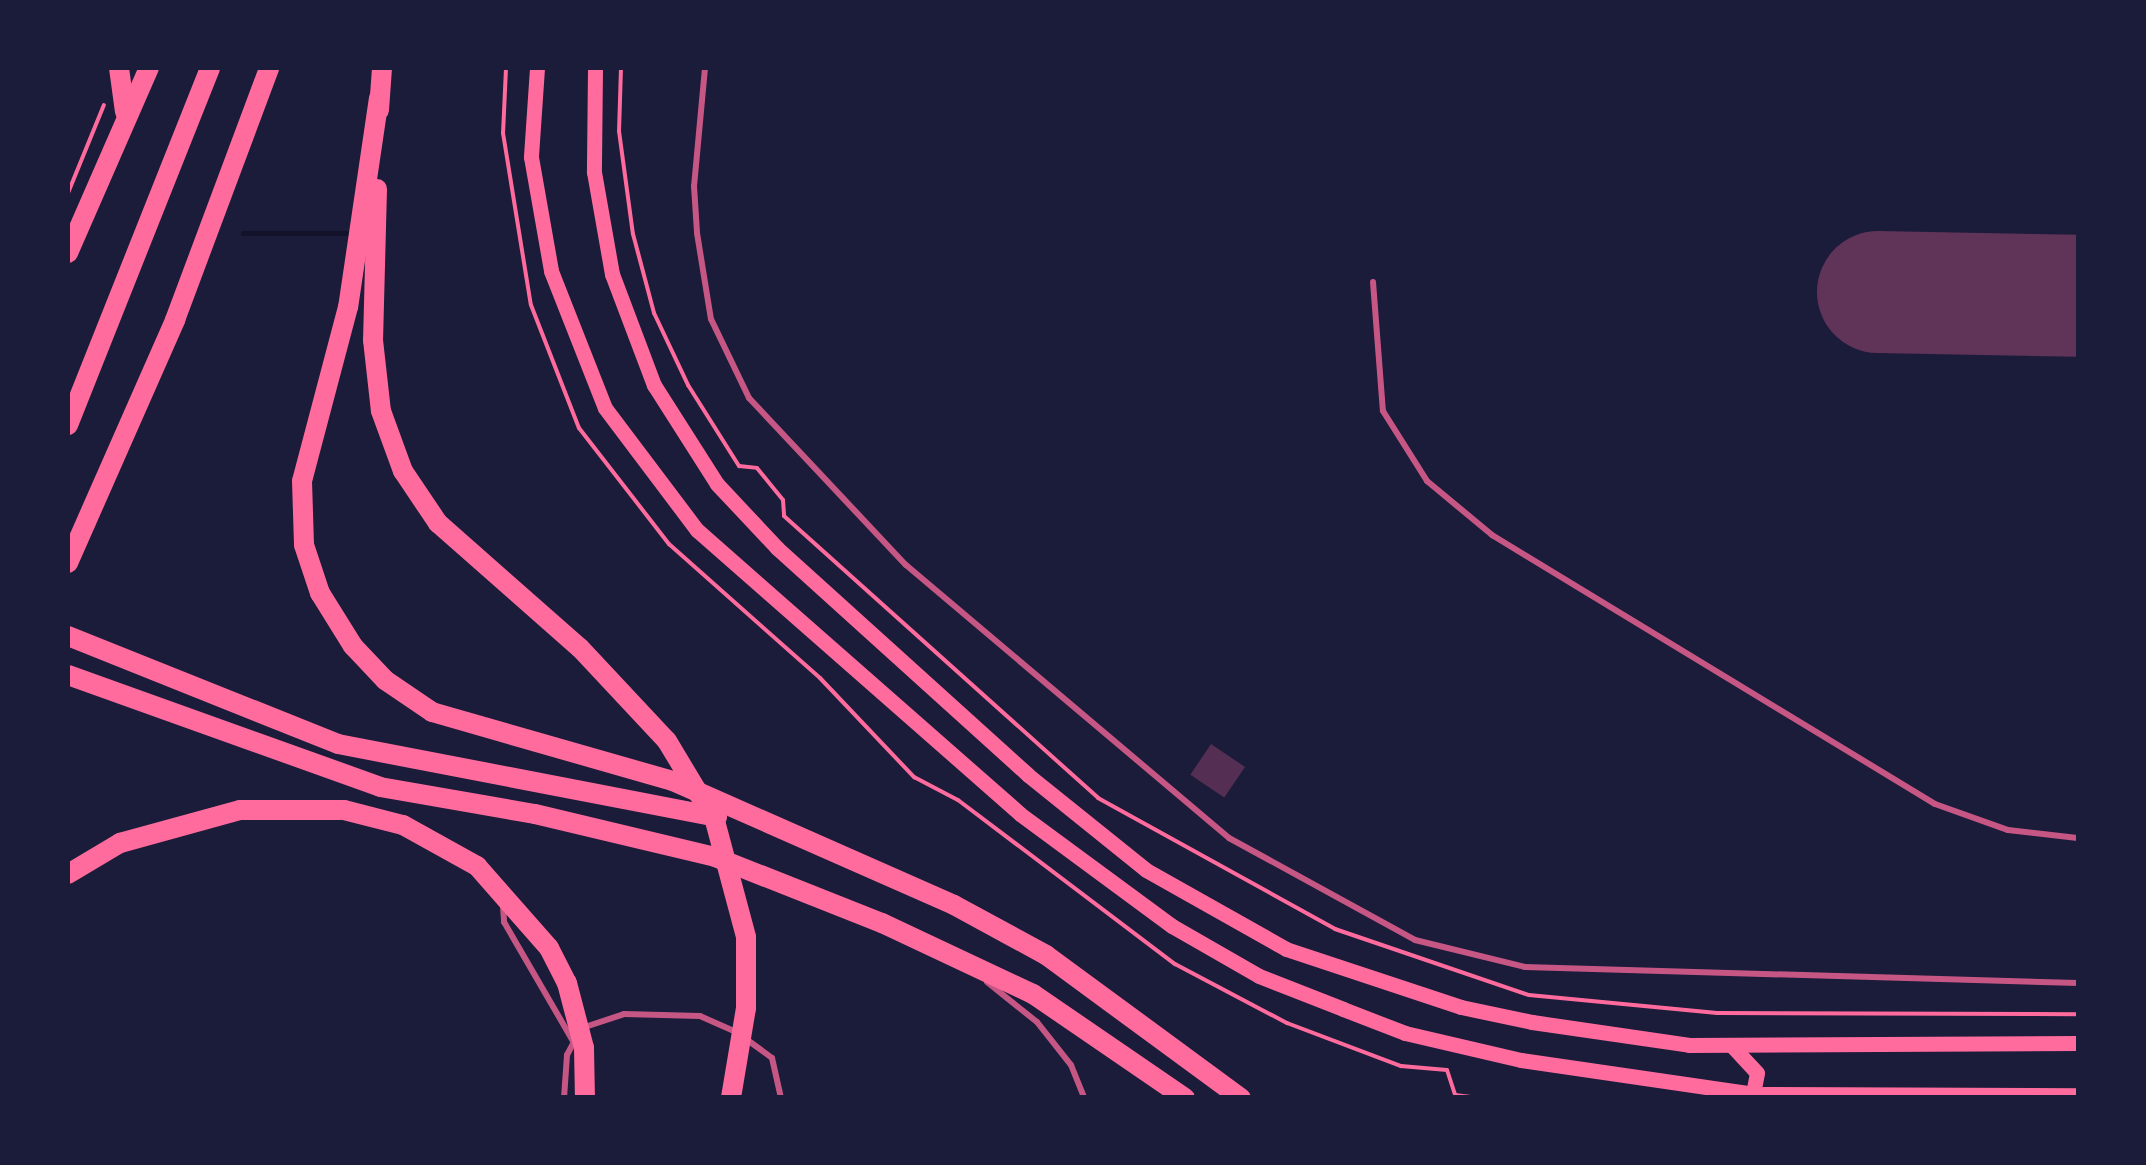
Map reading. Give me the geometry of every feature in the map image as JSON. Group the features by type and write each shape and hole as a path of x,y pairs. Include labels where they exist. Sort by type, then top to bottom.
{"highway":[{"path":"119,68 126,124"},
{"path":"68,253 149,68"},
{"path":"68,426 86,372 210,68"},
{"path":"68,563 175,320 270,68"},
{"path":"382,68 348,308 302,481 304,544 320,593 352,646 386,680 432,712 673,781 954,905 1046,955 1240,1098"},
{"path":"379,98 373,340 381,411 403,471 438,523 518,598 580,648 668,741 715,821 746,938 746,1008 731,1098"},
{"path":"68,400 86,372"},
{"path":"68,636 306,733 476,772 783,831"},
{"path":"68,676 325,772 585,825 714,857 1033,994 1185,1098"},
{"path":"68,874 120,843 203,818 293,806 403,824 443,846 500,888 550,948 567,983 584,1048 585,1098"}],"main road":[{"path":"537,68 531,157 551,271 605,408 697,530 1020,814 1172,926 1259,976 1342,1009 1405,1033 1521,1060 1753,1094 2078,1095"},
{"path":"595,68 594,172 612,274 654,385 717,484 765,535 1028,775 1146,870 1286,949 1460,1007 1630,1039 1733,1047 2078,1043"},
{"path":"1733,1047 1757,1073 1753,1094"}],"lane":[{"path":"706,68 694,186 696,233 712,319 749,398 906,565 1229,838 1415,940 1525,967 2078,983"},
{"path":"1373,282 1383,412 1427,481 1492,534 1935,804 2008,830 2078,838"},
{"path":"509,892 504,922 572,1041"},
{"path":"966,964 1037,1022 1071,1064 1084,1098"},
{"path":"564,1098 572,1041 584,1028 624,1014 700,1016 772,1058 781,1098"}],"path":[{"path":"621,68 618,131 633,234 654,313 688,385 740,466 757,468 784,500 784,516 1098,798 1335,929 1529,995 1717,1013 2078,1014"},
{"path":"68,193 106,91"},
{"path":"998,836 1175,964 1304,1029 1401,1066 1447,1070 1455,1095 1479,1098"}],"building":[{"path":"1211,744 1245,767 1224,798 1190,775"}],"waterway":[{"path":"243,233 348,233"}],"runway":[{"path":"1878,292 2078,296"}]}
